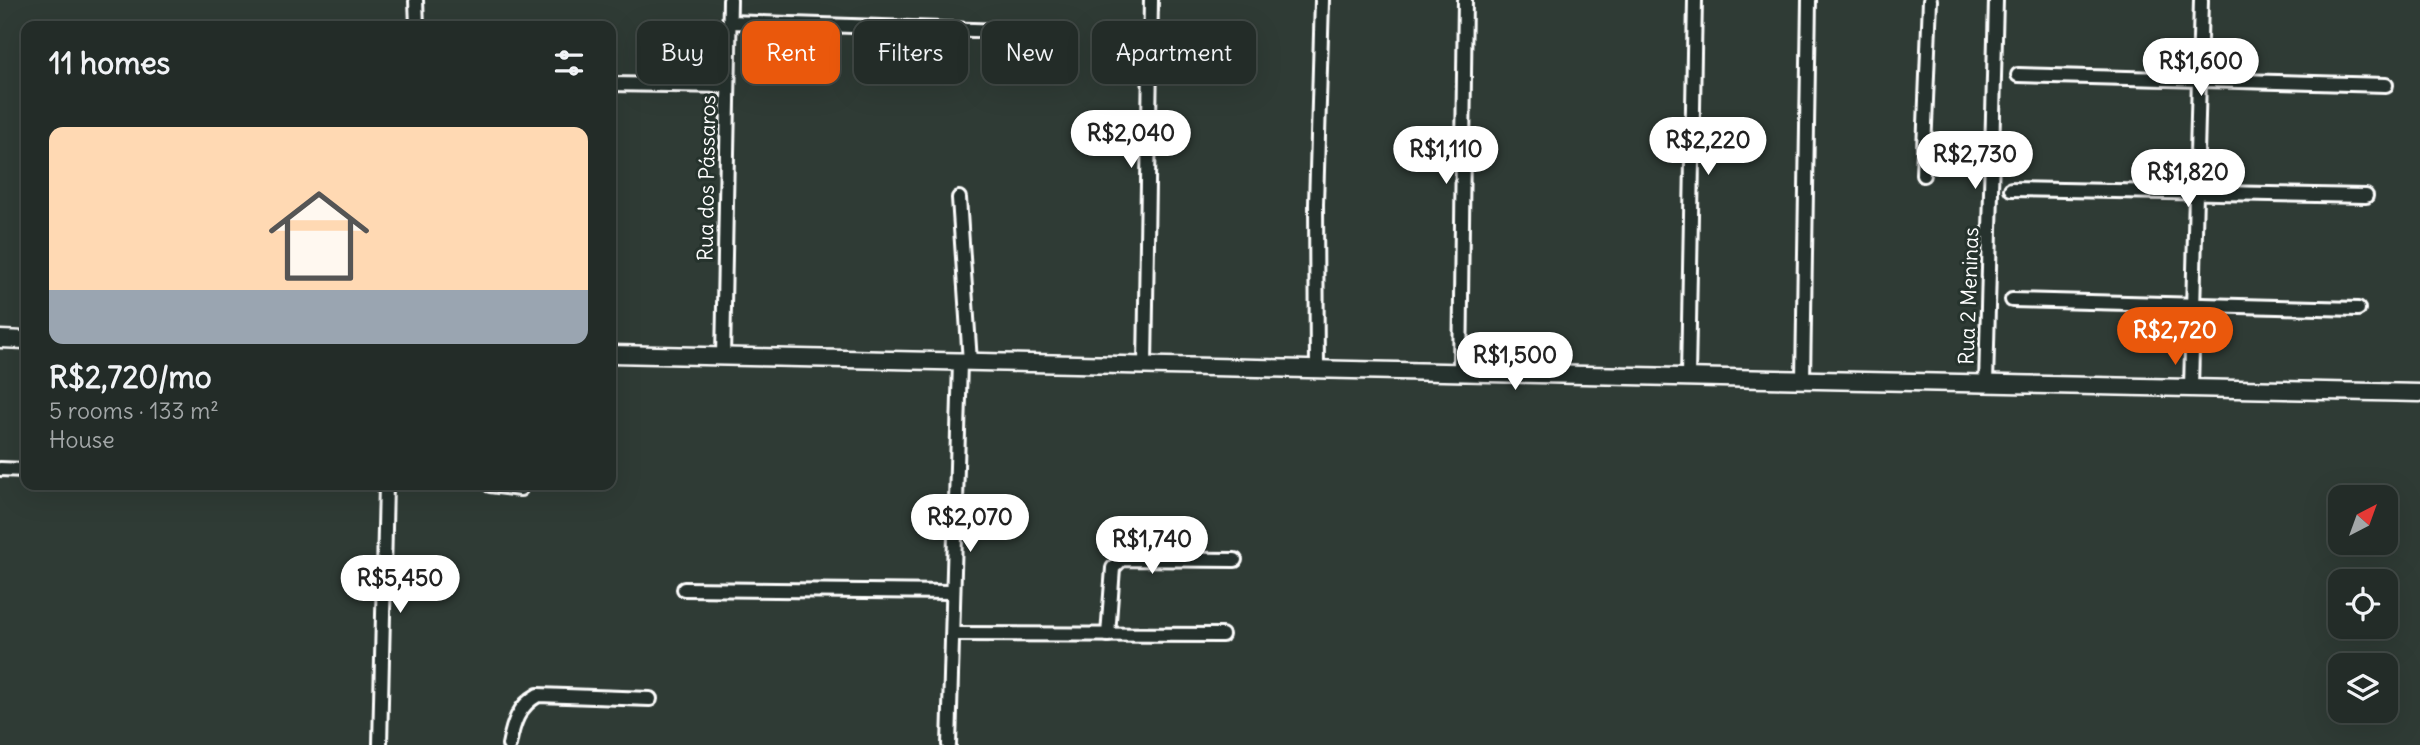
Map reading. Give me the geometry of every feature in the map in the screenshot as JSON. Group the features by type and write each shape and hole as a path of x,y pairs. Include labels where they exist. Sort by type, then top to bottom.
{"main road":[{"path":"0,340 21,340"},
{"path":"616,354 2420,393"}],"street":[{"path":"416,0 417,21"},
{"name":"Rua dos Pássaros","path":"723,357 730,0"},
{"path":"1145,365 1151,0"},
{"path":"1317,370 1315,204 1322,0"},
{"path":"1460,373 1465,0"},
{"path":"1688,377 1695,0"},
{"path":"1803,380 1809,0"},
{"path":"1923,175 1930,0"},
{"name":"Rua 2 Meninas","path":"1986,384 1996,0"},
{"path":"2191,388 2201,0"},
{"path":"730,22 982,30"},
{"path":"2018,75 2386,85"},
{"path":"616,84 727,86"},
{"path":"2011,189 2366,196"},
{"path":"949,745 952,592 965,362 959,198"},
{"path":"2011,300 2358,309"},
{"path":"0,469 21,470"},
{"path":"380,745 386,490"},
{"path":"1108,635 1113,568 1122,559 1235,560"},
{"path":"684,589 952,592"},
{"path":"953,634 1222,635"},
{"path":"509,745 514,719 529,700 538,695 650,699"}]}
